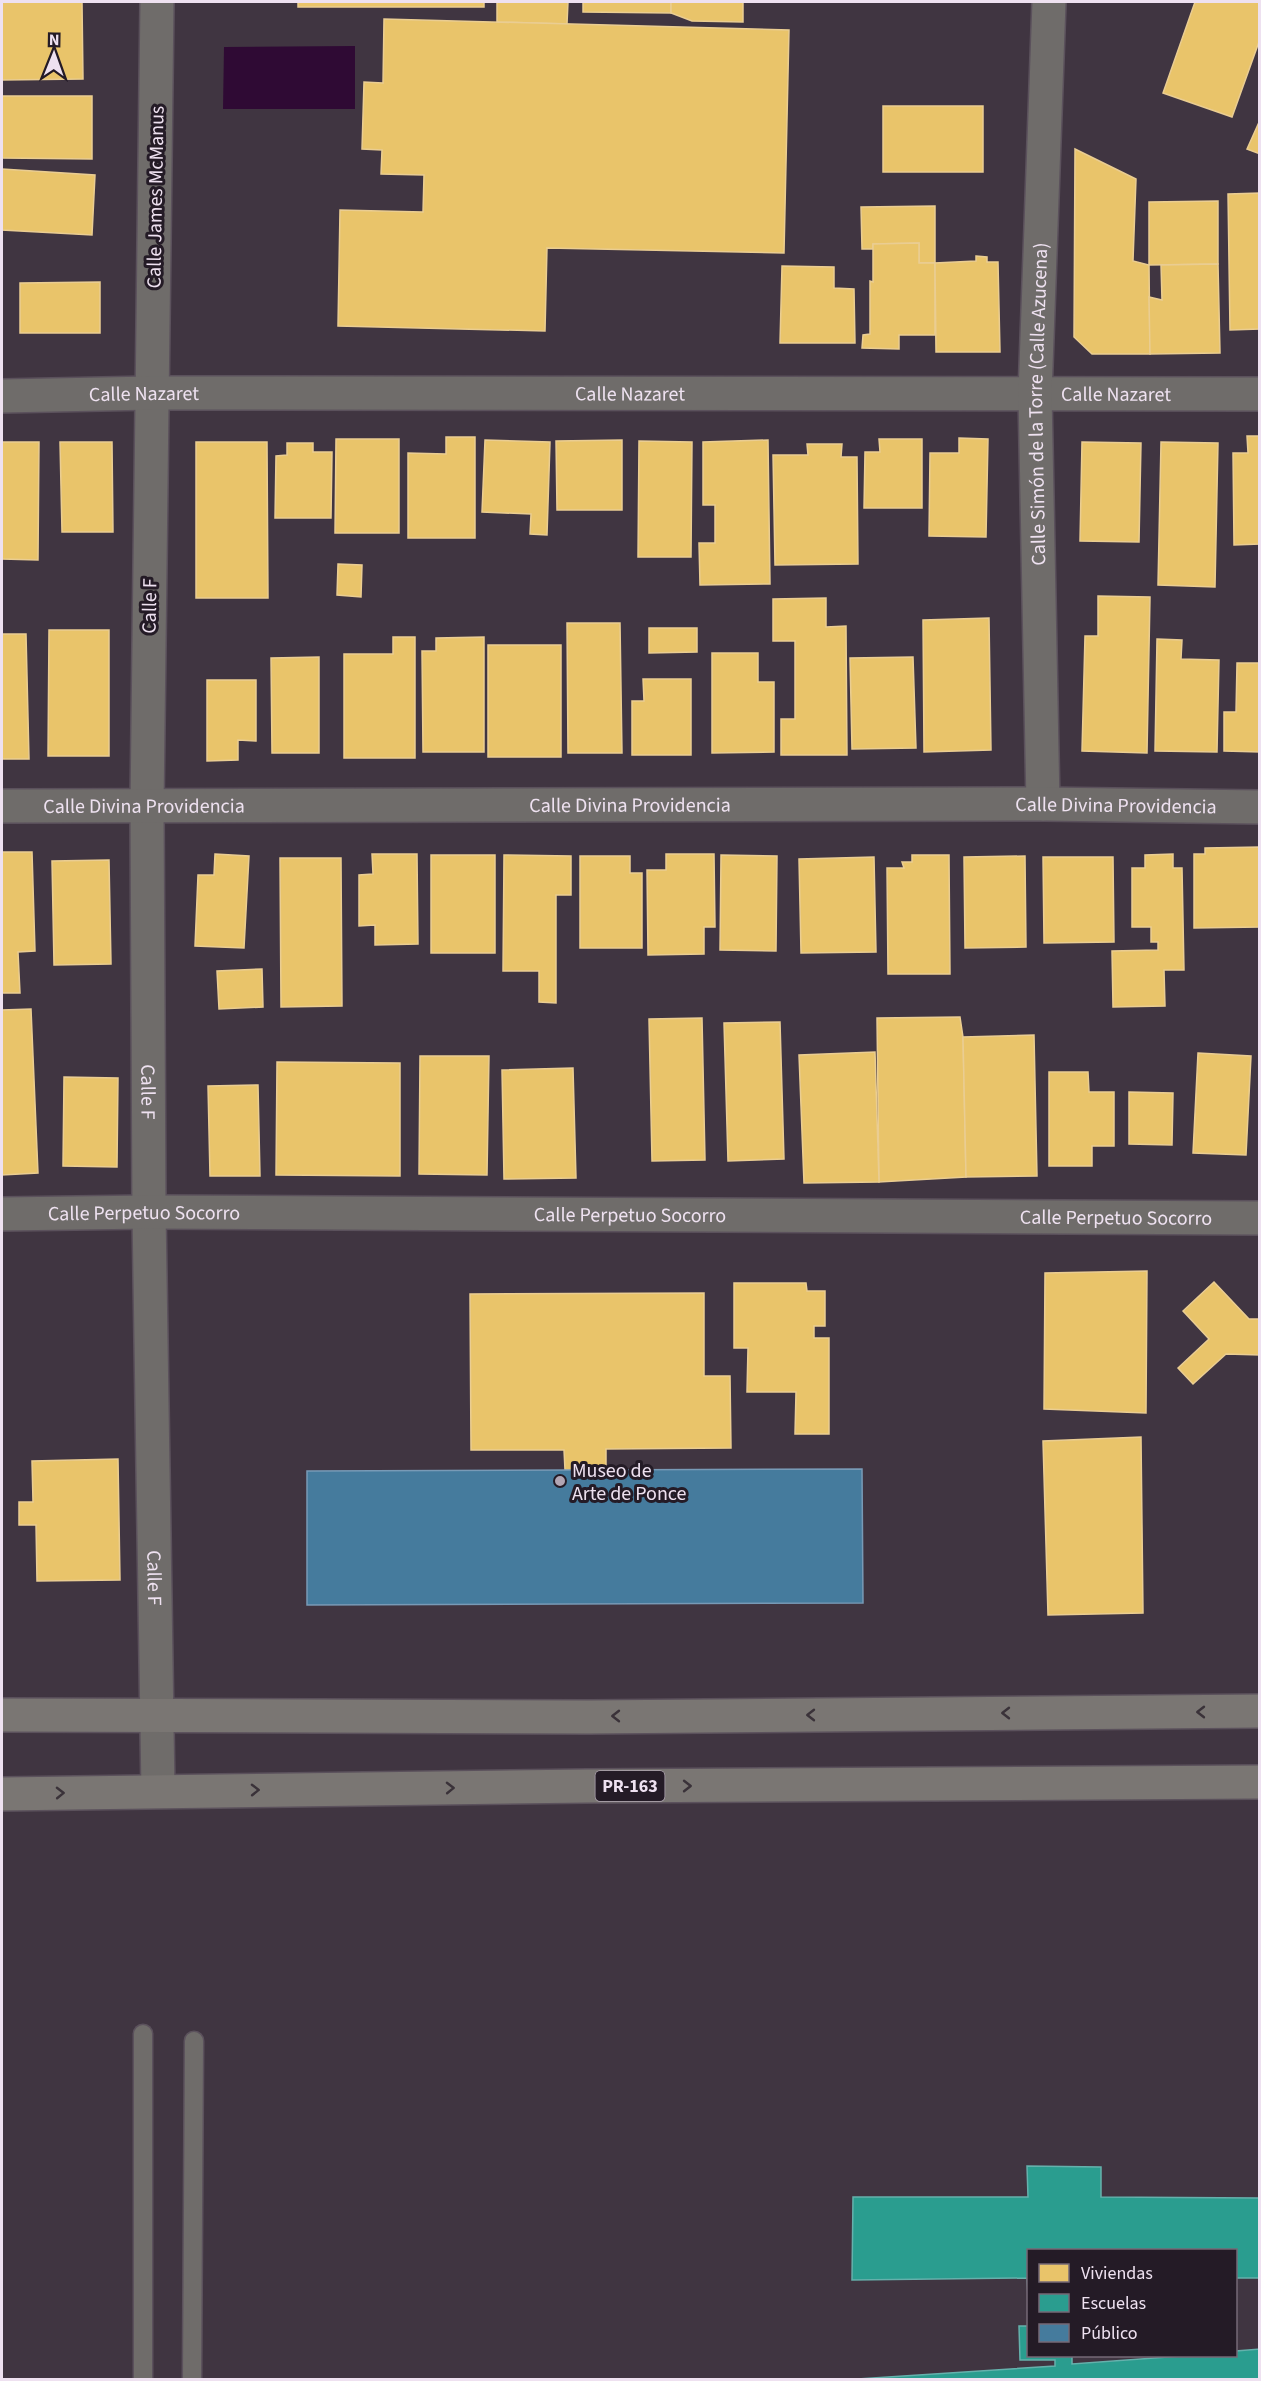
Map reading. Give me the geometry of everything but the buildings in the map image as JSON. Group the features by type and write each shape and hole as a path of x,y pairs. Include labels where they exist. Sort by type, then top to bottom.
{"main road":[{"path":"2,1715 601,1717 1260,1711"},
{"name":"PR-163","path":"2,1794 1260,1782"}],"street":[{"name":"Calle James McManus","path":"152,393 158,2"},
{"name":"Calle Simón de la Torre (Calle Azucena)","path":"1042,804 1035,394 1049,2"},
{"name":"Calle Nazaret","path":"2,396 152,393 1260,394"},
{"name":"Calle F","path":"152,393 147,806 149,1212 158,1791"},
{"name":"Calle Divina Providencia","path":"2,806 1042,804 1260,807"},
{"name":"Calle Perpetuo Socorro","path":"2,1214 149,1212 1260,1218"}],"lane":[{"path":"142,2034 143,2379"},
{"path":"192,2379 194,2041"}],"shaded area":[{"path":"355,46 355,109 223,109 224,47"}],"place":[{"name":"Museo de Arte de Ponce","path":"560,1481"}]}
